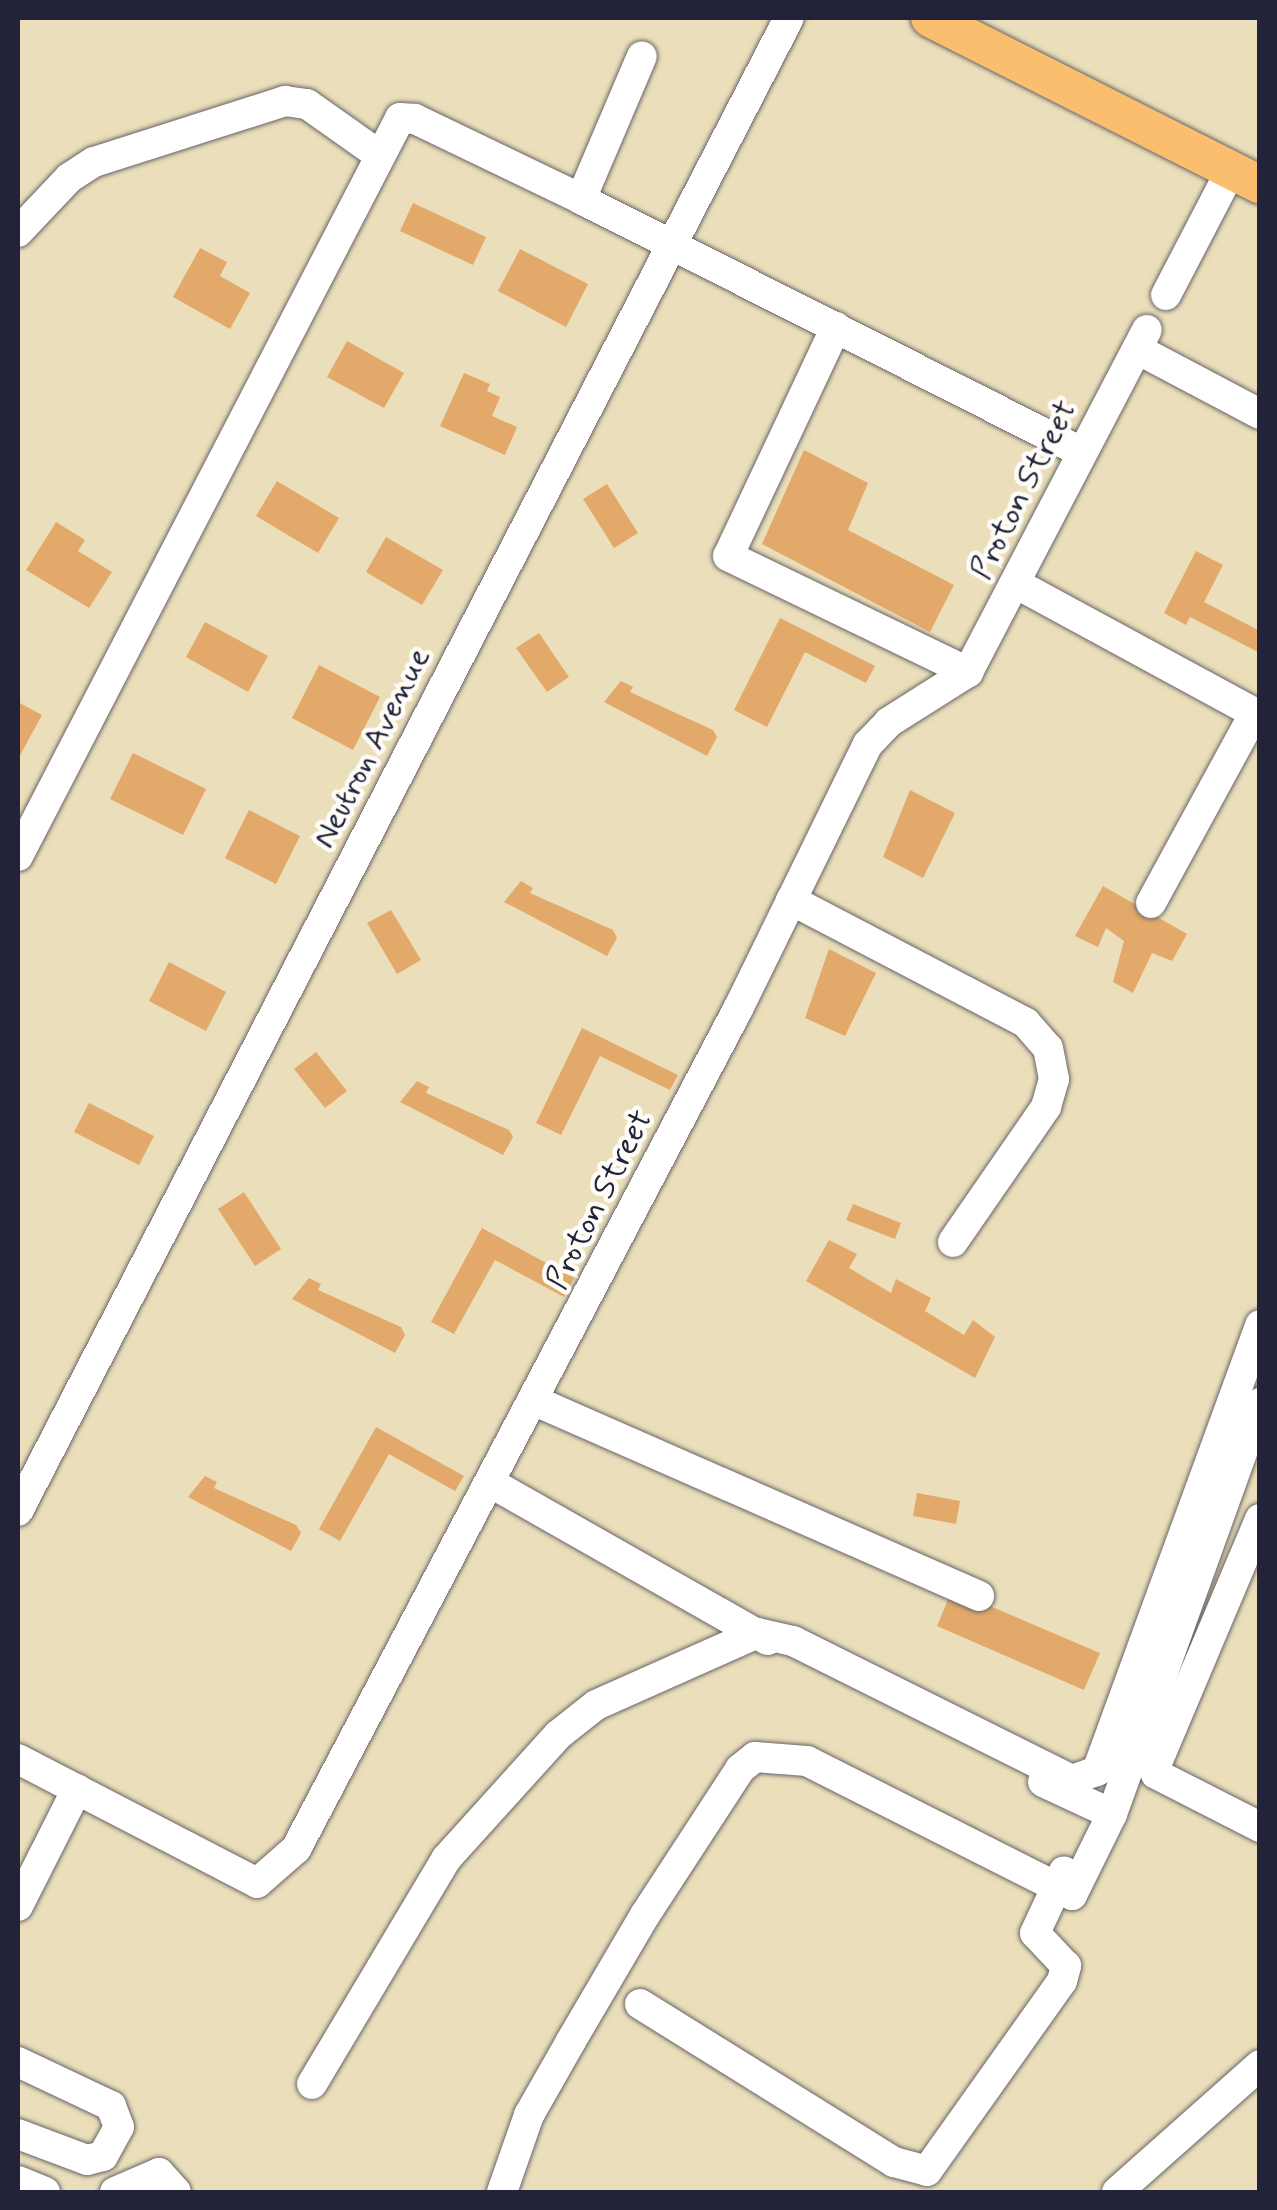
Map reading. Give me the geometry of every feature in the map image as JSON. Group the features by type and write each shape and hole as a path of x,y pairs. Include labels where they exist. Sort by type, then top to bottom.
{"main road":[{"path":"930,18 1245,177"}],"street":[{"name":"Neutron Avenue","path":"18,1511 790,18"},
{"path":"581,199 642,56"},
{"path":"18,232 69,178 94,162 285,101 306,104 378,154"},
{"path":"18,856 378,154 406,117 581,199 1081,452"},
{"path":"1166,295 1245,177"},
{"path":"836,328 728,556 968,672"},
{"name":"Proton Street","path":"18,1759 258,1883 273,1874 306,1833 491,1483 868,744 888,722 968,672 1142,340 1260,414"},
{"path":"1016,583 1257,715 1151,903"},
{"path":"791,900 1026,1023 1048,1048 1054,1080 1046,1107 953,1242"},
{"path":"491,1483 758,1633 1072,1780 1097,1771 1260,1325"},
{"path":"534,1401 979,1596"},
{"path":"640,2004 894,2162 927,2171 1062,1982 1066,1966 1035,1933 1064,1892 1104,1810 1260,1404"},
{"path":"1260,1519 1155,1768 1156,1774 1260,1827"},
{"path":"312,2084 446,1858 558,1734 596,1706 758,1633"},
{"path":"916,1710 1104,1810"},
{"path":"502,2192 529,2115 571,2041 645,1915 740,1769 755,1757 807,1761 1064,1892"},
{"path":"18,1906 77,1789"},
{"path":"18,2062 111,2106 119,2126 103,2156 86,2160 18,2134"},
{"path":"1117,2192 1260,2065"},
{"path":"115,2192 158,2174 176,2192"},
{"path":"18,2181 44,2192"}],"building":[{"path":"413,203 486,237 473,265 400,231"},
{"path":"200,248 227,262 220,276 250,293 230,329 173,297"},
{"path":"520,249 588,284 566,327 498,291"},
{"path":"347,341 404,373 384,408 327,377"},
{"path":"464,373 490,384 487,391 500,397 492,416 517,427 505,455 440,426"},
{"path":"804,450 868,483 848,530 954,585 930,632 762,544"},
{"path":"277,481 339,518 318,553 256,516"},
{"path":"607,484 638,533 614,548 583,499"},
{"path":"56,522 85,540 78,551 112,572 89,608 26,570"},
{"path":"386,537 443,570 422,605 366,572"},
{"path":"1196,551 1223,565 1204,602 1260,631 1260,653 1190,617 1186,625 1164,613"},
{"path":"780,618 875,666 866,683 805,652 767,727 734,710"},
{"path":"205,622 268,656 248,692 186,657"},
{"path":"539,633 569,677 547,692 516,648"},
{"path":"319,665 380,697 353,750 292,718"},
{"path":"621,681 633,687 630,692 713,730 717,737 707,756 604,702"},
{"path":"18,702 42,715 18,759"},
{"path":"133,753 206,789 183,835 110,799"},
{"path":"910,790 955,813 923,878 883,857"},
{"path":"249,810 300,836 276,884 225,858"},
{"path":"521,881 533,888 530,893 613,930 617,938 607,956 504,902"},
{"path":"1103,886 1187,934 1172,961 1152,953 1133,993 1113,982 1124,941 1106,928 1098,947 1075,936"},
{"path":"391,910 421,960 397,974 367,923"},
{"path":"829,949 876,973 845,1036 805,1018"},
{"path":"169,962 226,992 206,1031 149,1001"},
{"path":"582,1028 678,1075 670,1090 600,1056 561,1135 536,1123"},
{"path":"316,1052 347,1091 325,1108 294,1069"},
{"path":"417,1081 429,1087 426,1093 509,1130 513,1137 503,1155 400,1102"},
{"path":"89,1103 154,1136 139,1165 74,1132"},
{"path":"244,1192 281,1249 255,1266 218,1209"},
{"path":"853,1204 901,1223 895,1239 846,1220"},
{"path":"482,1228 574,1278 564,1297 495,1260 454,1334 431,1322"},
{"path":"829,1240 857,1254 849,1268 891,1293 896,1279 931,1298 925,1311 964,1335 973,1320 995,1337 975,1378 806,1281"},
{"path":"309,1278 321,1284 318,1290 401,1327 405,1335 395,1353 292,1299"},
{"path":"376,1427 464,1476 455,1491 389,1454 340,1541 319,1529"},
{"path":"205,1476 217,1482 214,1488 296,1525 301,1533 291,1551 188,1497"},
{"path":"917,1493 960,1501 956,1524 913,1516"},
{"path":"952,1590 1100,1653 1084,1690 937,1626"}]}
